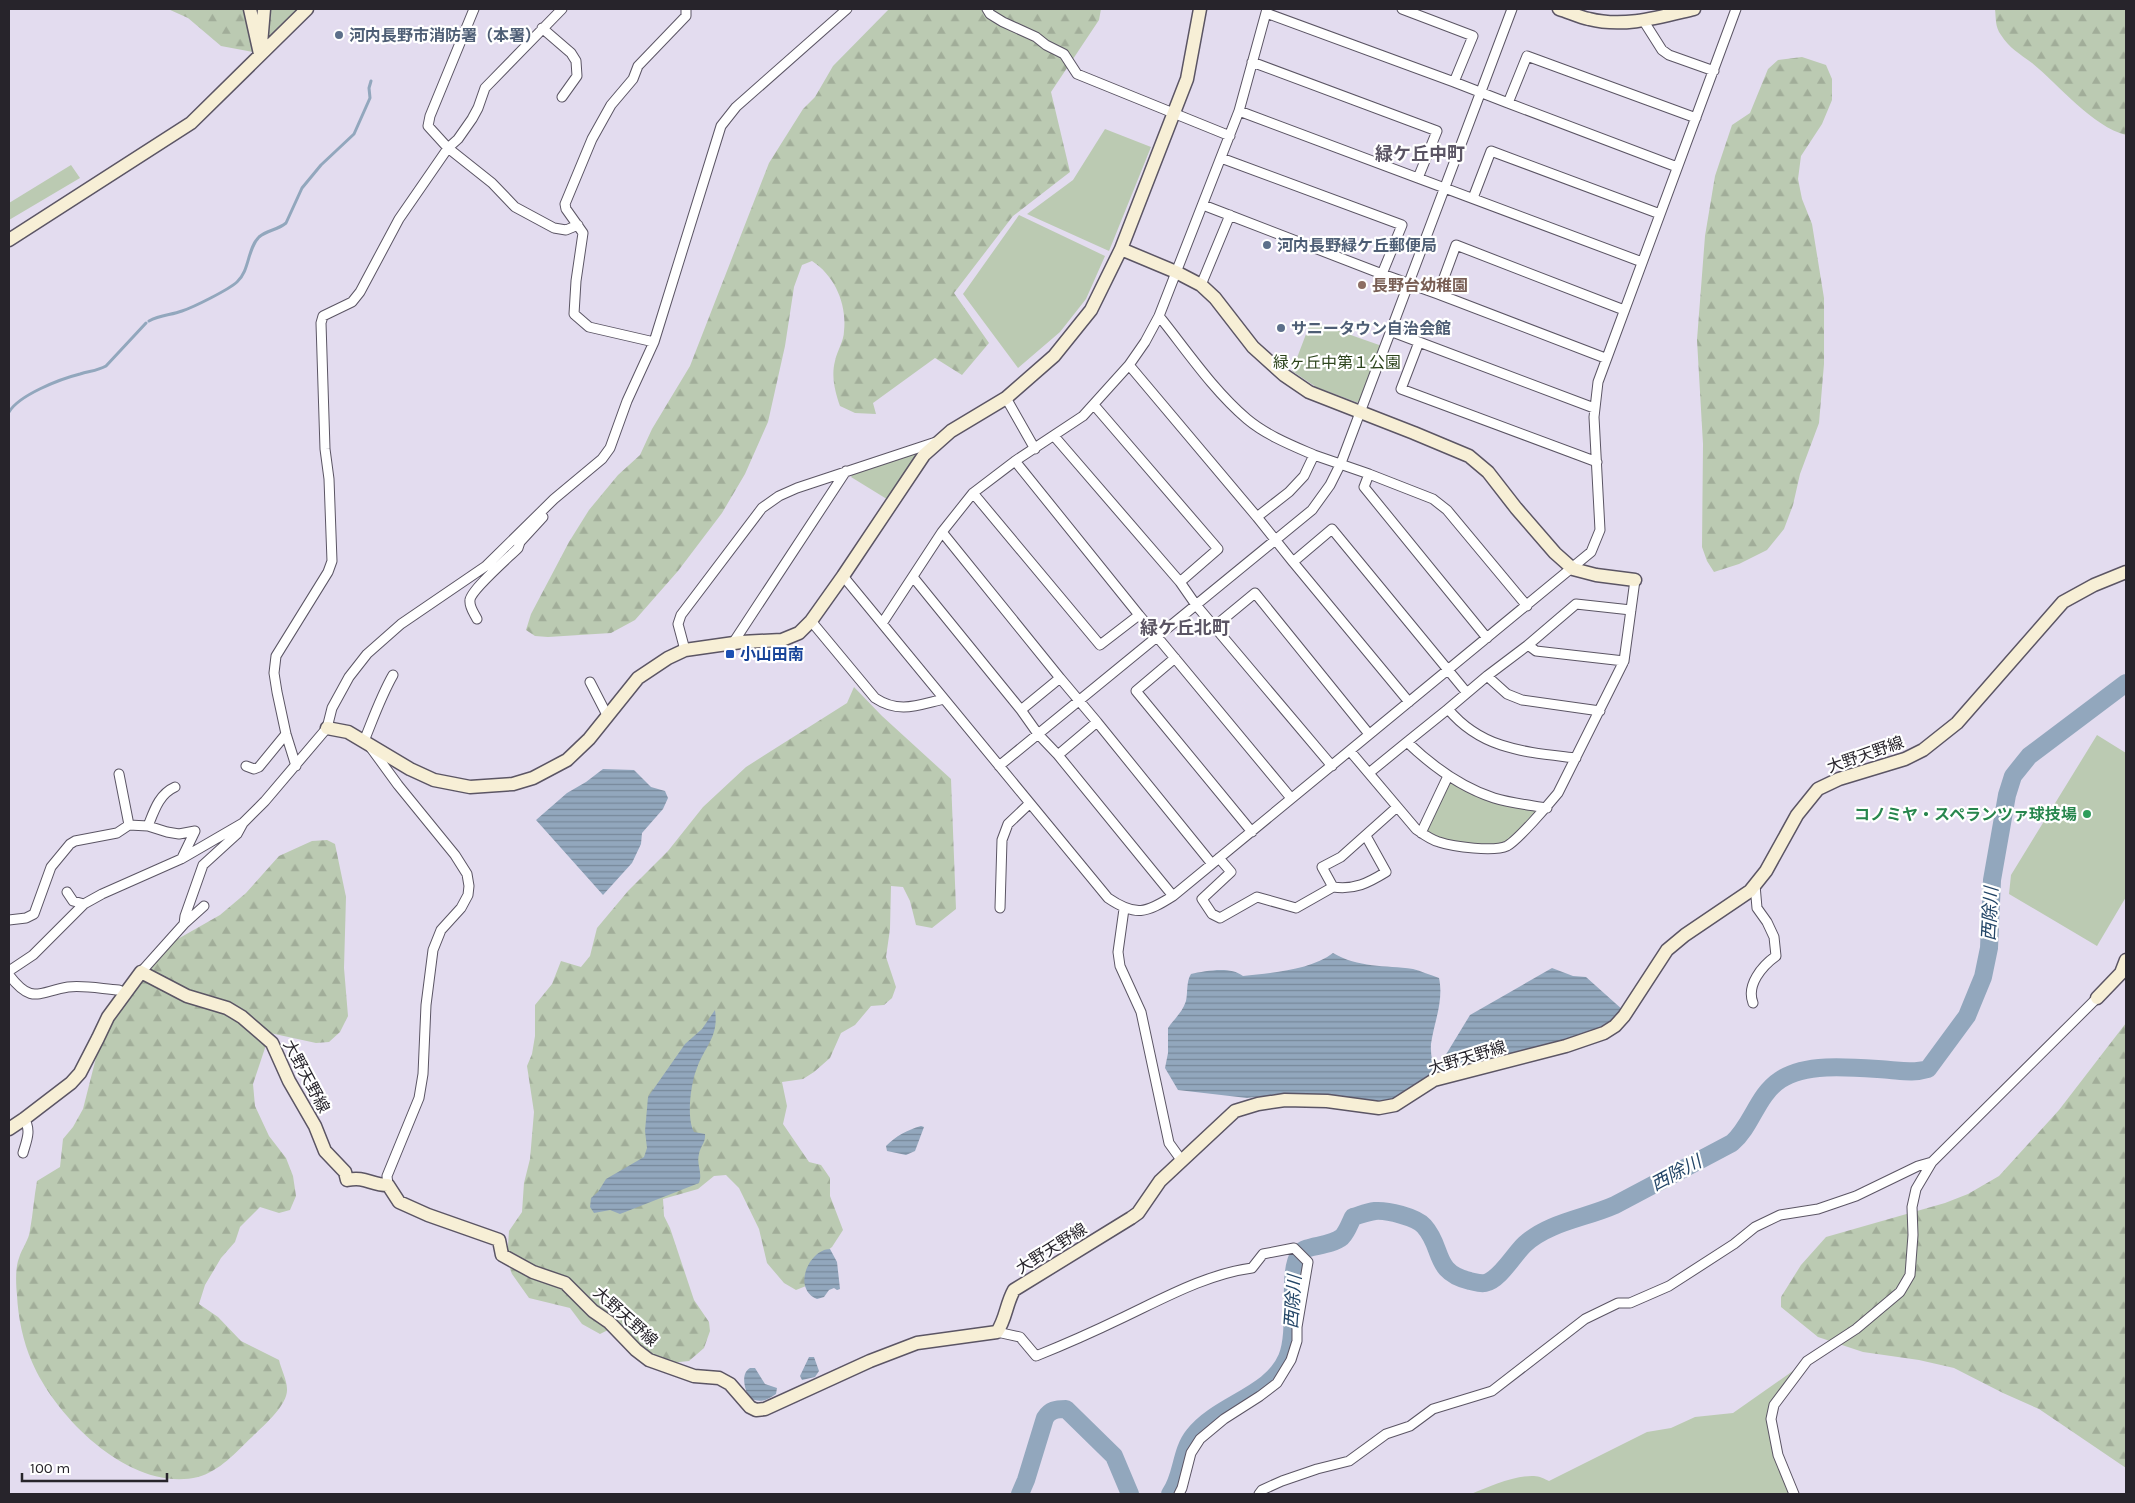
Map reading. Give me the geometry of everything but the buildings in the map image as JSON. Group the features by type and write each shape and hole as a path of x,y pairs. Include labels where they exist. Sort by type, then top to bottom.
{"main road":[{"path":"250,9 260,54"},
{"path":"260,54 264,9"},
{"path":"9,240 191,123 307,9"},
{"path":"327,728 348,732 410,769 434,780 470,787 513,784 533,778 567,760 589,739 638,678 655,665 685,650 733,643 782,640 799,633 811,622 924,455 951,431 1006,398 1054,356 1091,310 1122,249 1187,79 1200,9"},
{"path":"1559,9 1589,19 1615,23 1643,20 1694,9"},
{"path":"1122,249 1201,285 1215,298 1253,346 1284,375 1309,392 1469,456 1488,472 1555,554 1573,569 1596,575 1635,580"},
{"name":"大野天野線","path":"141,972 188,996 227,1008 242,1017 272,1043 325,1151 345,1172 347,1180 359,1177 380,1185 388,1185 399,1202 428,1215 499,1240 502,1255 533,1272 566,1283 593,1310 609,1322 636,1350 649,1360 694,1376 719,1378 730,1384 750,1407 756,1410 765,1409 870,1361 917,1343 997,1332 1004,1323 1007,1304 1014,1290 1138,1213 1160,1181 1235,1111 1258,1104 1285,1100 1318,1100 1379,1108 1395,1105 1434,1080 1566,1046 1604,1033 1615,1026 1624,1016 1668,950 1685,935 1750,891 1766,871 1796,815 1818,789 1839,778 1905,759 1923,750 1957,723 2063,602 2094,585 2126,572"},
{"path":"2097,998 2116,978 2126,960"},
{"path":"9,1129 71,1083 80,1073 108,1017 141,972"}],"street":[{"path":"474,9 430,116 428,126 448,148 492,183 515,207 554,228 566,230 578,226"},
{"path":"296,766 286,734 274,673 276,656 328,572 332,561 329,480 325,449 321,324 323,316 352,302 360,292 399,219 448,148 458,139 472,118 478,108 485,88 562,9"},
{"path":"654,342 589,327 574,314 576,281 583,233 565,204 592,139 611,105 633,79 638,66 686,16 686,9"},
{"path":"184,924 185,916 203,865 237,834 243,823 296,766 327,728 332,708 349,677 367,654 400,624 486,566 561,493 602,459 610,448 627,401 654,342 721,126 736,107 847,9"},
{"path":"987,9 990,14 1003,22 1036,37 1046,46 1064,54 1077,74 1230,136"},
{"path":"1402,9 1473,36 1454,82"},
{"path":"999,766 1312,510 1330,485 1341,463 1512,9"},
{"path":"843,576 883,622 1029,804 1108,898 1124,909 1150,910 1173,896 1573,569 1591,552 1600,530 1594,408 1598,382 1736,9"},
{"path":"883,622 942,532 973,493 1015,461 1036,449 1083,416 1129,365 1145,342 1159,316 1230,136 1239,111 1267,11 1677,167"},
{"path":"1643,20 1662,50 1669,55 1714,71"},
{"path":"542,28 572,53 576,61 577,76 562,97"},
{"path":"1508,104 1527,56 1696,118"},
{"path":"1252,62 1437,131 1418,178"},
{"path":"1239,111 1418,178 1445,190 1472,198 1642,262"},
{"path":"1472,198 1491,151 1660,214"},
{"path":"1221,158 1402,225 1382,274"},
{"path":"1203,205 1606,358"},
{"path":"1201,285 1230,215"},
{"path":"1438,294 1456,245 1624,310"},
{"path":"1159,316 1225,398 1248,420 1277,438 1314,455 1341,463 1433,499 1448,510 1527,606"},
{"path":"1390,331 1594,408"},
{"path":"1419,342 1401,389 1597,462"},
{"path":"1129,365 1409,702"},
{"path":"1006,398 1036,449"},
{"path":"1094,405 1218,549 1180,582"},
{"path":"1054,436 1180,582 1196,605 1332,766"},
{"path":"685,650 678,624 681,615 762,508 779,496 797,488 939,441"},
{"path":"1257,517 1289,492 1304,476 1314,455"},
{"path":"1015,461 1291,798"},
{"path":"733,643 846,471"},
{"path":"1369,474 1364,487 1487,638"},
{"path":"477,619 470,607 470,599 476,588 518,548 520,542 555,505 561,493"},
{"path":"973,493 1100,645 1139,614"},
{"path":"1294,562 1332,529 1467,693"},
{"path":"942,532 1097,722 1216,861 1231,872 1202,899 1212,914 1220,918 1257,897 1296,908 1334,887 1346,889 1363,886 1386,872 1366,836"},
{"path":"913,577 1021,710 1038,734 1058,755 1173,896"},
{"path":"1350,751 1421,833 1438,842 1448,844 1495,849 1508,845 1547,808 1558,793 1624,661 1635,580"},
{"path":"1215,626 1255,593 1369,734"},
{"path":"1369,773 1576,604 1631,610"},
{"path":"811,622 875,698 884,704 905,708 944,699"},
{"path":"1528,645 1536,651 1624,661"},
{"path":"1175,658 1136,691 1252,832"},
{"path":"388,1185 387,1176 419,1098 423,1074 426,1005 434,950 441,930 461,908 468,895 469,886 467,874 455,855 366,742 380,706 382,695 393,676"},
{"path":"1487,676 1507,694 1522,700 1600,711"},
{"path":"1021,710 1060,678"},
{"path":"590,682 607,715"},
{"path":"1448,709 1468,728 1490,741 1516,751 1576,758"},
{"path":"1058,755 1097,722"},
{"path":"246,766 254,769 259,767 286,734"},
{"path":"1408,742 1424,758 1448,776 1473,790 1495,798 1547,808"},
{"path":"119,774 129,825"},
{"path":"1421,833 1448,776"},
{"path":"148,826 160,799 166,792 175,787"},
{"path":"1000,908 1002,840 1008,824 1029,804"},
{"path":"1334,887 1322,867 1341,857 1397,807"},
{"path":"125,993 119,990 70,987 37,995 20,988 9,973 33,955 84,904 181,859 243,823"},
{"path":"9,920 26,918 34,914 41,878 70,844 75,841 117,833 129,825 148,826 179,834 195,831 181,859"},
{"path":"1753,1003 1750,994 1752,987 1765,964 1776,956 1774,938 1758,908 1754,885"},
{"path":"67,892 73,901 84,904"},
{"path":"141,972 184,924 204,906"},
{"path":"1124,909 1118,952 1120,966 1141,1012 1169,1143 1182,1161"},
{"path":"1794,1494 1778,1455 1771,1419 1774,1405 1807,1360 1856,1329 1900,1292 1910,1275 1912,1207 1916,1190 1932,1162 2097,998"},
{"path":"23,1153 28,1135 27,1123 24,1119"},
{"path":"1259,1494 1262,1490 1282,1481 1349,1461 1386,1434 1410,1426 1433,1409 1492,1391 1585,1319 1618,1303 1630,1303 1669,1286 1734,1244 1755,1227 1780,1215 1818,1209 1856,1196 1918,1166 1932,1162"},
{"path":"997,1332 1020,1337 1036,1356 1088,1335 1178,1291 1238,1270 1252,1268 1263,1254 1294,1248 1308,1262 1297,1326 1297,1341 1291,1360 1277,1383 1224,1419 1200,1439 1191,1453 1179,1494"}],"green space":[{"path":"168,9 301,9 253,52 221,46 188,18"},
{"path":"889,9 1101,9 1099,20 1051,92 1070,172 1013,216 954,293 989,343 962,375 935,358 873,403 876,414 855,413 840,406 834,384 833,372 836,357 844,335 844,311 838,292 827,274 812,261 802,265 794,287 785,346 768,422 745,474 722,513 678,571 635,620 611,633 548,637 535,636 526,630 531,614 569,542 589,510 618,475 640,455 652,429 690,366 769,163 803,109 815,97 833,66"},
{"path":"1995,9 2126,9 2126,135 2101,123 2089,114 2032,63 2011,47 1999,32"},
{"path":"1802,57 1826,65 1832,79 1832,100 1822,124 1801,156 1798,179 1802,199 1812,224 1824,298 1824,364 1819,423 1800,474 1793,505 1784,529 1767,550 1739,564 1714,572 1707,561 1702,547 1703,444 1697,340 1705,236 1715,176 1732,125 1750,113 1768,69 1778,60"},
{"path":"1105,129 1151,147 1109,251 1027,214 1073,180"},
{"path":"71,165 80,178 9,220 9,203"},
{"path":"1019,215 1105,256 1086,299 1060,332 1018,368 963,294"},
{"name":"緑ヶ丘中第１公園","path":"1311,321 1382,346 1361,404 1316,387 1292,371"},
{"path":"913,452 919,456 890,501 851,477 854,472"},
{"path":"854,687 882,716 951,779 956,909 932,928 916,925 910,901 903,887 891,886 890,929 886,957 896,987 892,998 884,1005 871,1006 855,1025 841,1033 830,1058 814,1072 803,1079 782,1082 787,1106 783,1124 809,1162 821,1165 830,1178 830,1196 843,1230 832,1247 811,1263 806,1286 796,1290 784,1283 767,1263 759,1229 739,1188 726,1175 714,1176 698,1189 663,1199 664,1216 670,1228 694,1300 709,1322 710,1331 704,1348 689,1361 670,1363 646,1353 610,1329 600,1334 582,1324 570,1308 529,1298 512,1274 507,1261 509,1231 522,1212 524,1183 530,1159 534,1112 527,1066 532,1054 535,1036 535,1005 552,984 561,961 581,967 590,956 597,928 628,891 668,851 703,807 746,767 847,703"},
{"name":"コノミヤ・スペランツァ球技場","path":"2097,735 2126,753 2126,897 2097,946 2009,894 2011,875"},
{"path":"1450,778 1473,791 1543,809 1508,844 1494,847 1448,843 1425,833"},
{"path":"327,840 335,844 346,897 344,968 348,1016 340,1032 329,1042 316,1043 270,1033 253,1084 255,1106 269,1136 286,1158 293,1176 296,1196 290,1210 279,1213 260,1207 240,1227 235,1242 221,1258 205,1285 199,1304 218,1317 241,1341 279,1360 286,1382 286,1395 284,1402 268,1421 221,1466 198,1477 173,1479 147,1474 122,1462 77,1427 43,1384 32,1362 18,1312 16,1271 29,1234 37,1181 60,1167 63,1139 73,1127 83,1109 100,1042 118,994 169,944 220,915 246,893 279,856 312,841"},
{"path":"2126,1023 2126,1468 2039,1409 1954,1368 1919,1360 1863,1352 1818,1337 1781,1307 1781,1297 1801,1265 1826,1237 1945,1203 1968,1194 1999,1176 2059,1110"},
{"path":"1807,1361 1783,1393 1771,1419 1794,1494 1471,1494 1519,1477 1536,1476 1549,1481 1647,1432 1671,1428 1695,1417 1733,1413"}],"water":[{"path":"603,769 634,770 651,787 665,791 668,798 663,809 642,833 641,844 632,863 603,895 536,820 567,793"},
{"path":"1333,953 1362,964 1413,969 1439,978 1440,995 1431,1044 1433,1076 1391,1101 1372,1103 1291,1093 1247,1098 1178,1090 1165,1068 1168,1053 1168,1028 1186,1001 1188,980 1191,974 1225,970 1243,976 1278,972 1314,963"},
{"path":"1552,968 1573,976 1586,977 1624,1011 1603,1029 1440,1074 1439,1066 1470,1015"},
{"path":"715,1010 715,1027 711,1041 700,1060 695,1074 690,1100 690,1118 694,1132 705,1134 705,1140 698,1158 699,1183 620,1214 610,1210 594,1213 590,1207 591,1198 598,1192 606,1179 644,1157 647,1148 645,1131 648,1097 685,1044 702,1029"},
{"path":"921,1126 924,1127 915,1151 906,1155 887,1151 886,1146 894,1139 906,1131"},
{"path":"830,1249 837,1262 840,1289 834,1288 829,1290 824,1297 817,1299 809,1294 805,1287 804,1278 806,1270 816,1255"},
{"path":"809,1357 814,1357 819,1371 815,1377 802,1380 800,1376"},
{"path":"750,1368 755,1368 765,1384 777,1388 776,1394 763,1400 749,1398 744,1378"}],"waterway":[{"path":"149,321 194,306 219,294 237,282 244,272 255,242 265,233 286,223 302,188 321,165 354,134 370,98 369,88 371,81"},
{"path":"9,412 14,406 41,388 106,366 146,323"},
{"name":"西除川","path":"1170,1494 1177,1480 1186,1449 1194,1435 1204,1424 1270,1381 1280,1371 1287,1358 1290,1346 1294,1273 1300,1253 1303,1250 1331,1243 1342,1237 1353,1217 1380,1211 1394,1213 1415,1220 1424,1226 1430,1234 1440,1258 1450,1272 1470,1281 1485,1283 1496,1277 1525,1244 1545,1230 1615,1205 1732,1143 1745,1128 1772,1086 1791,1074 1804,1070 1834,1067 1909,1071 1928,1069 1967,1016 1983,977 1989,948 1992,880 2007,795 2013,776 2029,756 2126,683"},
{"name":"西除川","path":"1020,1494 1045,1418 1049,1413 1059,1409 1066,1409 1114,1456 1130,1494"}],"place":[{"name":"河内長野市消防署（本署）","path":"339,35"},
{"name":"河内長野緑ケ丘郵便局","path":"1267,245"},
{"name":"長野台幼稚園","path":"1362,285"},
{"name":"サニータウン自治会館","path":"1281,328"},
{"name":"小山田南","path":"730,654"},
{"name":"コノミヤ・スペランツァ球技場","path":"2087,814"}],"district":[{"name":"緑ケ丘中町","path":"1420,154"},
{"name":"緑ケ丘北町","path":"1185,628"}]}
